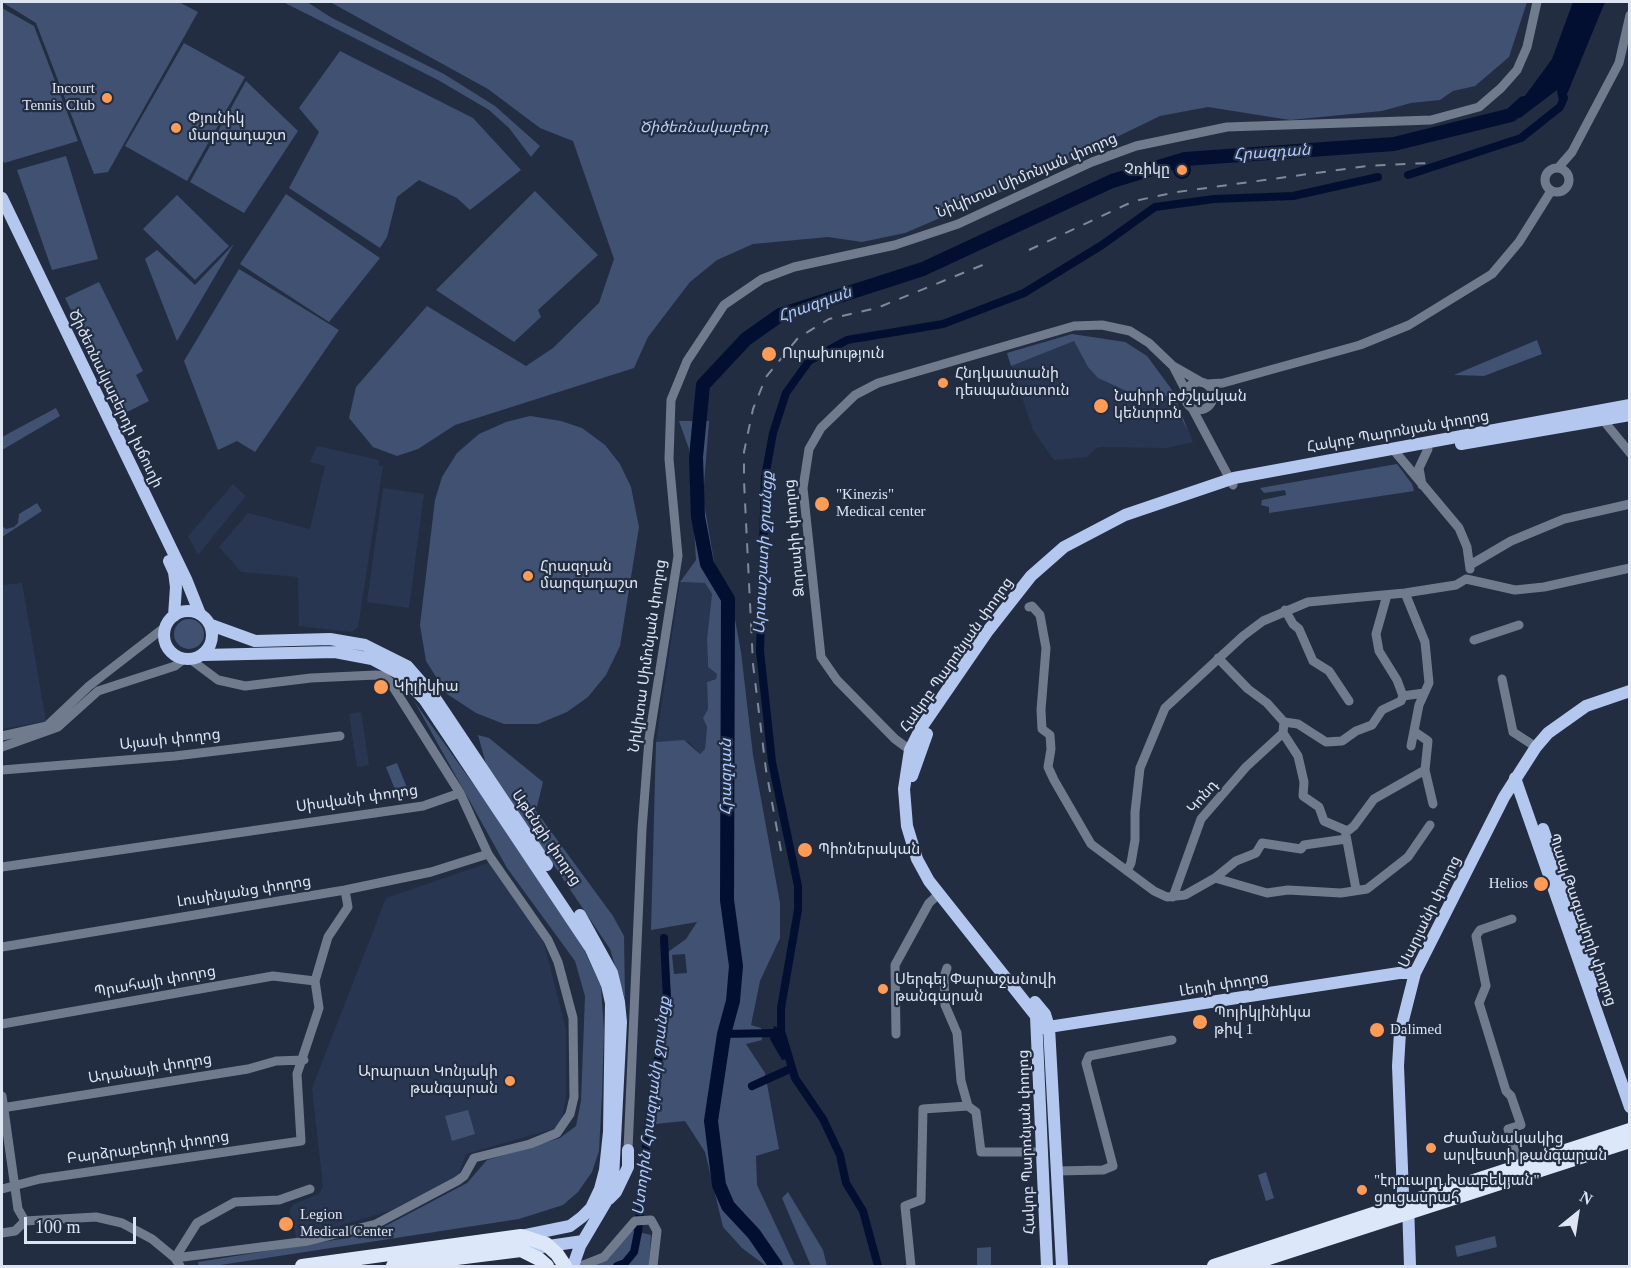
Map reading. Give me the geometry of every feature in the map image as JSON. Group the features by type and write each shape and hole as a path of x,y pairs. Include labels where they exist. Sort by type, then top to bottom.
{"highway":[{"path":"1244,1266 1520,1166 1629,1130"},
{"path":"1203,1266 1220,1264 1629,1141"},
{"path":"393,1266 521,1243"},
{"path":"521,1243 547,1266"},
{"path":"302,1266 521,1243 548,1246 561,1264"}],"main road":[{"name":"Ծիծեռնակաբերդի խճուղի","path":"2,198 186,579 200,614"},
{"name":"Ծիծեռնակաբերդի խճուղի","path":"2,214 174,572 176,587 174,616"},
{"name":"Հակոբ Պարոնյան փողոց","path":"1062,1266 1057,1172 1043,1028 1033,1010 939,894 917,859 907,826 904,789 910,750 918,733 987,632 1031,576 1052,556 1125,515 1233,482 1629,405"},
{"name":"Հակոբ Պարոնյան փողոց","path":"1047,1266 1042,1152 1045,1014 936,880 921,853 913,827 910,795 918,754 935,722 1019,600 1060,558 1106,529 1233,482 1376,459 1394,452 1428,449 1629,415"},
{"path":"187,611 200,614 211,625 211,645 203,655 187,659 167,648 165,627 174,616 187,611"},
{"name":"Աթենքի փողոց","path":"211,625 255,640 315,638 365,645 407,666 425,684 592,933 612,972 620,1002 614,1170 606,1202 583,1241 573,1266"},
{"name":"Աթենքի փողոց","path":"203,655 335,652 372,660 400,674 424,699 576,924 607,986 612,1020 605,1170 600,1189 591,1208 570,1226"},
{"name":"Սարյանի փողոց","path":"1404,1209 1398,1065 1400,1032 1415,973 1519,772 1536,747 1548,734 1586,706 1629,691"},
{"name":"Պապ Թագավորի փողոց","path":"1519,772 1582,937 1629,1083"},
{"name":"Պապ Թագավորի փողոց","path":"1519,772 1629,1107"},
{"name":"Լեոյի փողոց","path":"1043,1028 1387,975 1415,973"},
{"path":"614,1170 618,1172 621,1169 628,1150"},
{"path":"606,1202 623,1180 628,1167 628,1150"},
{"path":"1403,1266 1404,1209"},
{"path":"1404,1209 1410,1266"},
{"path":"521,1243 570,1226"},
{"path":"561,1264 570,1226"},
{"path":"548,1246 583,1241"}],"street":[{"name":"Նիկիտա Սիմոնյան փողոց","path":"628,1150 642,819 651,730 675,589 678,555 669,459 671,400 687,361 724,304 762,279 794,267 896,245 958,224 1082,166 1136,146 1227,126 1431,120 1479,106 1501,88 1517,70 1527,46 1536,2"},
{"path":"1551,191 1545,178 1551,170 1558,168 1572,152 1619,63 1629,15"},
{"path":"1551,191 1564,190 1568,184 1572,152"},
{"path":"1558,168 1565,171 1569,177"},
{"path":"1186,391 1192,384 1223,383 1384,337 1477,286 1504,261 1551,191"},
{"name":"Ձորափի փողոց","path":"910,750 895,739 837,680 821,657 803,488 809,449 821,428 855,395 913,371 1074,326 1102,325 1119,328 1139,337 1173,366"},
{"path":"1173,366 1204,383 1212,394"},
{"path":"1173,366 1186,391 1185,401 1192,408 1233,482"},
{"path":"1223,383 1212,394 1205,423 1233,482"},
{"path":"1192,408 1199,410 1208,406"},
{"path":"1603,420 1629,453"},
{"path":"1422,485 1419,468 1428,449"},
{"path":"1127,871 1136,840 1135,812 1140,768 1165,708 1218,658 1256,626 1285,609 1308,602 1405,593 1456,585 1466,579 1470,572 1470,565 1467,547 1459,528 1394,452"},
{"path":"1470,565 1511,541 1563,519 1629,504"},
{"path":"1466,579 1515,590 1601,576 1629,568"},
{"path":"1405,593 1425,642 1429,683 1424,693 1411,746"},
{"path":"1218,658 1248,689 1267,703 1284,722 1298,724 1326,742 1337,742 1372,725 1382,710 1401,701 1403,696 1398,680 1379,651 1376,634 1387,595"},
{"path":"1029,607 1032,606 1040,615 1046,648 1040,696 1042,729 1050,735 1051,749 1048,767 1067,807 1091,844 1154,891 1173,897 1185,895 1215,878 1236,861 1256,853 1262,843 1301,849 1304,845 1346,835"},
{"path":"1285,609 1293,624 1299,628 1313,661 1329,671 1349,701"},
{"path":"1474,640 1519,625"},
{"path":"2,736 47,726 89,686 165,627"},
{"path":"2,747 58,727 98,691 175,666 187,659 218,680 245,686 311,678 384,676 460,793 488,854 548,940 558,962 573,1018 574,1097 570,1114 557,1133 530,1144 474,1158 464,1176 457,1181 376,1224 308,1241 177,1262"},
{"path":"1502,679 1513,732 1536,747"},
{"path":"1403,696 1424,693"},
{"path":"1284,722 1283,733 1298,756 1304,782 1303,796 1319,807 1324,821 1346,835"},
{"path":"1415,732 1428,741 1425,770 1433,804"},
{"name":"Կոնդ","path":"1173,897 1187,864 1196,830 1205,813 1246,767 1283,733"},
{"name":"Այասի փողոց","path":"2,770 175,756 340,736"},
{"path":"1356,889 1346,835 1374,800 1425,770"},
{"name":"Սիսվանի փողոց","path":"2,867 423,806 460,793"},
{"path":"1215,878 1267,894 1292,889 1348,892 1367,889 1395,869 1414,849 1430,825"},
{"name":"Լուսինյանց փողոց","path":"2,946 345,890 431,872 488,854"},
{"path":"303,1060 319,1008 315,981 328,937 348,907 345,890"},
{"path":"896,1034 895,965 929,903 939,894"},
{"path":"1512,919 1480,930 1476,936 1486,986 1479,1003 1506,1091 1511,1096 1521,1125 1508,1129 1520,1166"},
{"path":"947,968 944,977 945,1005 957,1032 961,1081 968,1106 976,1112 981,1152 1042,1152"},
{"name":"Պրահայի փողոց","path":"2,1024 273,976 315,981"},
{"path":"1057,1172 1103,1170 1113,1166 1086,1064 1089,1056 1172,1040"},
{"name":"Ադանայի փողոց","path":"3,1110 8,1107 237,1070 276,1061 303,1060"},
{"name":"Բարձրաբերդի փողոց","path":"2,1189 40,1179 301,1141 297,1074 303,1060"},
{"path":"2,1096 18,1209 25,1221"},
{"path":"911,1266 905,1206 921,1200 923,1109 968,1106"},
{"path":"177,1262 197,1223 236,1202 279,1200 310,1189"},
{"path":"2,1233 15,1231 25,1221 102,1218 122,1223 152,1239 177,1262"},
{"path":"581,1266 604,1257 636,1221 651,1220 657,1231 653,1266"}],"shaded area":[{"path":"1573,2 1605,2 1565,99 1560,107 1557,90 1520,118 1511,115 1552,59"},
{"name":"Չռիկը","path":"1182,161 1188,164 1191,170 1188,176 1182,179 1176,176 1173,170 1176,164"},
{"name":"Նաիրի բժշկական կենտրոն","path":"1072,334 1125,342 1147,356 1172,390 1193,442 1167,448 1098,447 1087,457 1054,460 1033,430 1007,353"},
{"path":"317,446 379,460 379,466 383,466 358,627 352,632 299,626 298,577 241,572 219,547 248,513 310,529 325,466 310,462"},
{"path":"233,484 246,496 198,555 188,536"},
{"path":"383,488 424,494 409,608 367,602"},
{"path":"680,582 705,583 712,594 707,639 708,667 717,674 716,678 707,683 708,709 703,718 707,727 705,749 700,754 689,742 656,742"},
{"path":"22,583 46,721 2,729 2,585"},
{"path":"361,712 369,765 357,767 349,714"},
{"path":"491,862 542,936 566,1029 566,1098 560,1127 466,1154 457,1178 389,1211 297,1239 289,1211 294,1204 319,1194 323,1186 312,1088 386,898"},
{"path":"774,1026 778,1028 786,1059 782,1060 770,1039"}],"green space":[{"name":"Incourt Tennis Club","path":"2,2 179,2 198,12 108,172 94,174 36,23"},
{"path":"283,2 307,2 332,18 444,74 495,106 540,146 531,157 509,128 489,110 438,80"},
{"name":"Ծիծեռնակաբերդ","path":"330,2 1527,2 1509,57 1475,86 1453,91 1440,100 1411,103 1382,111 1290,120 1208,107 1160,116 1022,183 905,233 862,242 828,237 753,244 717,260 690,282 648,337 634,368 455,425 418,449 397,456 373,447 349,418 356,387 427,306 526,366 553,348 599,303 614,259 573,141 540,128 488,89"},
{"path":"2,8 34,26 78,141 4,163 2,158"},
{"name":"Փյունիկ մարզադաշտ","path":"184,43 245,77 187,181 125,146"},
{"path":"340,51 473,118 521,170 470,210 457,198 419,180 397,197 387,237 380,248 289,188 319,132 299,108"},
{"path":"246,81 298,131 244,213 190,182"},
{"path":"66,156 98,259 52,270 17,170"},
{"path":"535,191 598,255 538,310 541,317 514,342 436,290"},
{"path":"286,194 380,258 329,322 240,264"},
{"path":"177,195 229,246 195,280 143,229"},
{"path":"234,244 177,341 145,259 157,250 195,285"},
{"path":"239,269 339,330 255,452 237,441 218,450 184,361"},
{"path":"99,282 143,371 136,375 149,401 123,414 65,298"},
{"path":"1072,334 1125,342 1147,356 1172,390 1188,431 1170,396 1135,395 1098,378 1088,367 1074,341 1011,366 1007,353"},
{"path":"1537,340 1542,354 1484,376 1454,375"},
{"path":"56,408 60,416 2,450 2,437"},
{"name":"Հրազդան մարզադաշտ","path":"530,416 561,421 582,428 605,445 620,464 631,487 639,527 620,646 606,675 588,697 567,712 538,724 504,724 476,713 447,694 426,661 420,625 435,500 442,477 457,453 479,434 506,422"},
{"path":"679,421 709,421 703,497 715,567 732,603 741,652 753,755 780,903 780,938 760,981 751,1025 761,1028 762,1040 746,1044 765,1073 779,1149 756,1156 757,1185 795,1266 766,1266 742,1248 723,1227 705,1152 685,1121 655,1124 671,1001 668,952 686,939 697,922 651,930 656,742 684,740 700,754 705,749 707,727 703,718 708,709 707,682 716,679 717,674 708,667 707,639 712,594 705,583 680,582 696,560 689,449","holes":["685,954 687,973 674,974 672,955"]},
{"path":"1397,464 1412,484 1414,491 1269,513 1269,507 1261,505 1262,500 1286,495 1285,490 1264,493 1260,488"},
{"path":"37,503 42,511 2,537 2,526 6,529 14,527 18,523 19,514"},
{"path":"189,619 200,623 204,634 200,645 189,649 178,645 174,634 178,623"},
{"path":"414,701 526,858 584,949 601,987 604,1031 602,1094 599,1151 592,1172 578,1192 563,1205 519,1219 214,1266 199,1266 198,1262 347,1238 378,1230 467,1183 487,1160 560,1138 576,1126 581,1101 585,996 575,961 507,868"},
{"path":"478,735 489,738 543,782 536,811 613,916 624,936 625,999 610,949 486,764"},
{"path":"397,763 407,788 396,792 386,767"},
{"path":"468,1110 475,1134 452,1141 445,1116"},
{"path":"1266,1172 1274,1198 1266,1201 1258,1175"},
{"path":"788,1192 823,1250 827,1266 811,1266 782,1198"},
{"path":"631,1230 651,1235 649,1266 592,1266 609,1258"},
{"path":"1495,1236 1497,1247 1457,1257 1455,1246"},
{"path":"991,1247 991,1266 977,1266 977,1248"}],"waterway":[{"path":"1408,175 1521,138 1560,107 1564,98"},
{"name":"Հրազդան","path":"776,1266 754,1234 728,1206 719,1185 711,1121 724,1034 733,1001 736,966 727,900 728,599 707,564 698,517 696,457 703,385 746,339 780,315 923,269 1112,181 1185,159 1394,144 1511,115 1524,103"},
{"name":"Արտաշատի ջրանցք","path":"878,1266 863,1211 846,1183 840,1155 823,1119 795,1078 781,1031 781,1008 798,910 798,886 772,762 760,651 765,477 773,433 786,393 809,361 847,340 943,324 1024,293 1102,245 1155,207 1214,199 1293,196 1378,177"},
{"name":"Ստորին Հրազդանի ջրանցք","path":"617,1266 625,1263 634,1252 638,1232 648,1124 667,1000 664,938"},
{"path":"724,1034 775,1033 777,1040"},
{"path":"752,1086 792,1068"}],"railway":[{"path":"1029,250 1134,201 1177,192 1367,166 1428,163"},
{"path":"781,851 766,770 753,664 744,481 744,452 753,409 766,377 798,338 829,319 877,308 985,264"}],"place":[{"name":"Incourt Tennis Club","path":"107,98"},
{"name":"Փյունիկ մարզադաշտ","path":"176,128"},
{"name":"Չռիկը","path":"1182,170"},
{"name":"Ուրախություն","path":"769,354"},
{"name":"Հնդկաստանի դեսպանատուն","path":"943,383"},
{"name":"Նաիրի բժշկական կենտրոն","path":"1101,406"},
{"name":"\"Kinezis\" Medical center","path":"822,504"},
{"name":"Հրազդան մարզադաշտ","path":"528,576"},
{"name":"Կիլիկիա","path":"381,687"},
{"name":"Պիոներական","path":"805,850"},
{"name":"Helios","path":"1541,884"},
{"name":"Սերգեյ Փարաջանովի թանգարան","path":"883,989"},
{"name":"Պոլիկլինիկա թիվ 1","path":"1200,1022"},
{"name":"Dalimed","path":"1377,1030"},
{"name":"Արարատ Կոնյակի թանգարան","path":"510,1081"},
{"name":"Ժամանակակից արվեստի թանգարան","path":"1431,1148"},
{"name":"\"էդուարդ Իսաբեկյան\" ցուցասրահ","path":"1362,1190"},
{"name":"Legion Medical Center","path":"286,1224"}]}
